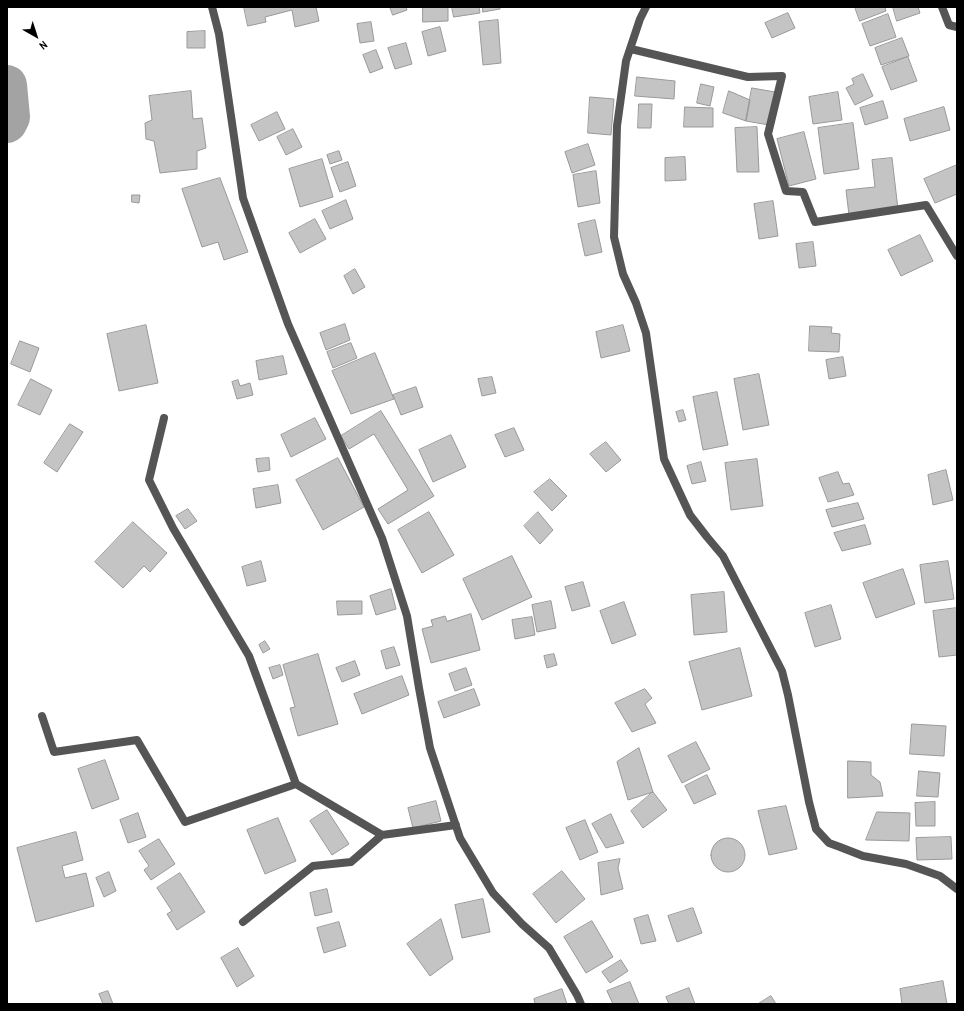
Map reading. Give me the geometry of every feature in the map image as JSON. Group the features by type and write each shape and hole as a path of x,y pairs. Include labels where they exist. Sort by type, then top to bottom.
{"street":[{"path":"212,7 219,34 243,198 288,324 382,538 407,616 418,688 430,748 460,838 493,893 522,924 549,948 577,995 580,1004"},
{"path":"646,7 640,19 626,61 616,126 614,237 623,274 636,303 646,333 664,459 690,515 723,556 782,671 816,829 829,843 863,856 906,864 940,876 957,889"},
{"path":"942,7 949,25 957,27"},
{"path":"630,49 748,77 782,76 768,134 786,191 803,192 815,222 926,205 957,256"},
{"path":"164,418 149,480 173,528 249,656 296,784 382,834"},
{"path":"42,716 54,752 137,740 185,822 296,784"},
{"path":"243,922 313,866 352,862 382,834 456,825"}],"building":[{"path":"244,7 316,7 319,21 295,27 292,10 265,17 266,22 248,26"},
{"path":"390,7 406,7 407,10 393,15"},
{"path":"423,7 448,7 448,21 423,22"},
{"path":"452,7 479,7 480,13 454,17"},
{"path":"483,7 500,7 500,9 483,12"},
{"path":"855,7 885,7 886,11 860,21"},
{"path":"893,7 918,7 920,13 897,21"},
{"path":"788,13 795,28 772,38 765,23"},
{"path":"888,14 896,37 870,46 862,24"},
{"path":"498,20 501,63 483,65 479,22"},
{"path":"371,22 374,41 360,43 357,24"},
{"path":"440,27 446,51 428,56 422,32"},
{"path":"205,31 205,48 187,48 187,32"},
{"path":"902,38 909,56 881,65 875,48"},
{"path":"406,43 412,64 395,69 388,48"},
{"path":"376,50 383,68 370,73 363,55"},
{"path":"908,57 917,81 891,90 882,67"},
{"path":"863,74 873,96 855,105 846,88 854,84 852,79"},
{"path":"637,77 675,81 674,99 635,96"},
{"path":"701,84 714,87 710,106 697,103"},
{"path":"752,88 775,92 769,125 746,121"},
{"path":"191,91 193,119 202,118 206,148 197,151 197,169 160,173 154,141 146,139 145,123 152,120 149,96"},
{"path":"729,91 750,100 746,121 723,113"},
{"path":"838,92 842,120 813,124 809,97"},
{"path":"590,97 614,99 611,135 588,133"},
{"path":"883,101 888,118 865,125 860,108"},
{"path":"639,104 652,104 651,128 638,128"},
{"path":"685,107 713,108 713,127 684,127"},
{"path":"944,107 950,130 910,141 904,119"},
{"path":"277,112 285,129 259,141 251,125"},
{"path":"853,123 859,169 824,174 818,128"},
{"path":"757,127 759,172 737,172 735,128"},
{"path":"293,129 302,147 286,155 277,137"},
{"path":"804,132 816,179 789,186 777,139"},
{"path":"588,144 595,165 572,173 565,152"},
{"path":"339,151 342,160 330,164 327,155"},
{"path":"685,157 686,180 665,181 665,158"},
{"path":"892,158 898,209 849,215 846,190 875,187 872,160"},
{"path":"322,159 333,197 300,207 289,169"},
{"path":"348,162 356,186 340,192 331,168"},
{"path":"957,165 957,194 935,203 924,179"},
{"path":"596,171 600,203 578,207 573,175"},
{"path":"220,178 248,252 224,260 218,242 202,247 182,189"},
{"path":"132,195 140,195 139,203 132,202"},
{"path":"346,200 353,219 330,229 322,211"},
{"path":"773,201 778,236 759,239 754,204"},
{"path":"315,219 326,239 300,253 289,233"},
{"path":"595,220 602,252 585,256 578,224"},
{"path":"920,235 933,261 901,276 888,250"},
{"path":"813,242 816,266 799,268 796,244"},
{"path":"355,269 365,287 353,294 344,276"},
{"path":"345,324 350,340 326,350 320,333"},
{"path":"146,325 158,383 119,391 107,334"},
{"path":"623,325 630,351 601,358 596,332"},
{"path":"810,326 832,327 831,333 840,334 839,352 809,351"},
{"path":"20,341 39,348 30,372 11,364"},
{"path":"351,343 357,358 333,368 327,352"},
{"path":"375,353 394,399 351,414 332,371"},
{"path":"283,356 287,374 259,380 256,361"},
{"path":"843,357 846,376 829,379 826,360"},
{"path":"759,374 769,425 743,430 734,379"},
{"path":"492,377 496,393 482,396 478,379"},
{"path":"31,379 52,390 40,415 18,405"},
{"path":"238,380 240,386 250,383 253,395 237,399 232,382"},
{"path":"416,387 423,407 401,415 393,395"},
{"path":"717,392 728,445 703,450 693,397"},
{"path":"683,410 686,420 679,422 676,412"},
{"path":"381,411 434,496 388,524 378,509 408,490 374,434 349,449 341,436"},
{"path":"315,418 326,439 291,457 281,435"},
{"path":"70,424 83,432 57,472 44,463"},
{"path":"514,428 524,450 505,457 495,435"},
{"path":"451,435 466,467 433,482 419,450"},
{"path":"606,442 621,460 606,472 590,454"},
{"path":"269,458 270,470 258,472 256,459"},
{"path":"338,458 364,507 323,530 296,480"},
{"path":"757,459 763,506 731,510 725,463"},
{"path":"701,462 706,481 692,484 687,466"},
{"path":"946,470 953,500 933,505 928,475"},
{"path":"838,472 843,484 849,483 854,495 828,502 819,478"},
{"path":"550,479 567,496 552,511 534,492"},
{"path":"278,485 281,503 256,508 253,489"},
{"path":"858,503 864,519 832,527 826,510"},
{"path":"188,509 197,521 185,529 176,516"},
{"path":"429,512 454,555 422,573 398,530"},
{"path":"538,512 553,530 540,544 524,526"},
{"path":"133,522 167,553 150,572 144,566 123,588 95,562"},
{"path":"865,525 871,544 842,551 834,533"},
{"path":"512,556 532,597 482,620 463,579"},
{"path":"261,561 266,581 247,586 242,567"},
{"path":"948,561 954,599 925,603 920,565"},
{"path":"903,569 915,604 876,618 863,583"},
{"path":"583,582 590,606 572,611 565,587"},
{"path":"391,589 396,609 376,615 370,596"},
{"path":"724,592 727,632 694,635 691,595"},
{"path":"337,601 362,601 362,614 338,615"},
{"path":"551,601 556,628 537,632 532,605"},
{"path":"624,602 636,635 612,644 600,611"},
{"path":"831,605 841,639 815,647 805,613"},
{"path":"957,608 957,655 939,657 933,611"},
{"path":"471,614 480,650 431,663 422,629 433,626 431,620 445,616 447,621"},
{"path":"532,617 535,635 515,639 512,620"},
{"path":"265,641 270,649 263,653 259,645"},
{"path":"394,647 400,665 386,669 381,651"},
{"path":"740,648 752,696 702,710 689,662"},
{"path":"318,654 338,724 298,736 290,708 295,707 283,665"},
{"path":"554,654 557,665 547,668 544,656"},
{"path":"355,661 360,675 342,682 336,668"},
{"path":"280,665 283,675 273,679 269,668"},
{"path":"466,668 472,685 455,691 449,674"},
{"path":"402,676 409,695 362,714 354,694"},
{"path":"474,689 480,705 444,718 438,702"},
{"path":"645,689 652,698 645,704 656,723 632,732 615,703"},
{"path":"912,724 946,726 944,756 910,754"},
{"path":"696,742 710,769 682,783 668,756"},
{"path":"639,748 653,792 628,800 617,762"},
{"path":"105,760 119,799 92,809 78,769"},
{"path":"848,761 871,762 871,775 880,782 883,796 848,798"},
{"path":"919,771 940,773 938,797 917,796"},
{"path":"707,775 716,794 694,804 685,786"},
{"path":"653,792 667,810 643,828 631,811"},
{"path":"436,801 441,821 413,828 408,808"},
{"path":"935,802 935,826 916,826 915,803"},
{"path":"786,806 797,849 769,855 758,811"},
{"path":"327,810 349,844 332,855 310,821"},
{"path":"877,812 910,813 909,841 866,840"},
{"path":"138,813 146,837 128,843 120,820"},
{"path":"611,814 624,843 606,848 592,824"},
{"path":"278,818 296,861 265,874 247,830"},
{"path":"585,820 598,852 580,860 566,828"},
{"path":"76,832 83,860 62,866 65,878 86,873 94,906 36,922 17,848"},
{"path":"951,837 952,859 917,860 916,838"},
{"path":"725,838 731,838 735,839 742,845 745,855 744,862 738,869 731,872 725,872 721,871 714,865 711,858 711,852 712,848 718,841"},
{"path":"159,839 175,864 151,880 144,870 149,866 139,851"},
{"path":"620,859 618,868 623,889 601,895 598,863"},
{"path":"562,871 585,899 556,923 533,894"},
{"path":"109,872 116,891 104,897 96,878"},
{"path":"180,873 205,912 177,930 167,914 172,911 157,888"},
{"path":"327,889 332,912 315,916 310,893"},
{"path":"483,899 490,932 462,938 455,905"},
{"path":"693,908 702,933 677,942 668,916"},
{"path":"648,915 656,941 641,944 634,919"},
{"path":"441,919 453,959 430,976 407,944"},
{"path":"592,921 613,957 586,973 564,937"},
{"path":"339,922 346,946 324,953 317,928"},
{"path":"238,948 254,976 237,987 221,958"},
{"path":"621,960 628,971 610,983 602,972"},
{"path":"943,981 947,1004 902,1004 900,989"},
{"path":"630,982 639,1004 613,1004 607,991"},
{"path":"689,988 695,1004 669,1004 666,997"},
{"path":"562,989 567,1004 535,1004 534,999"},
{"path":"108,991 113,1004 103,1004 99,994"},
{"path":"771,996 776,1004 758,1004"}],"waterway":[{"path":"7,85 10,117 7,123"}]}
